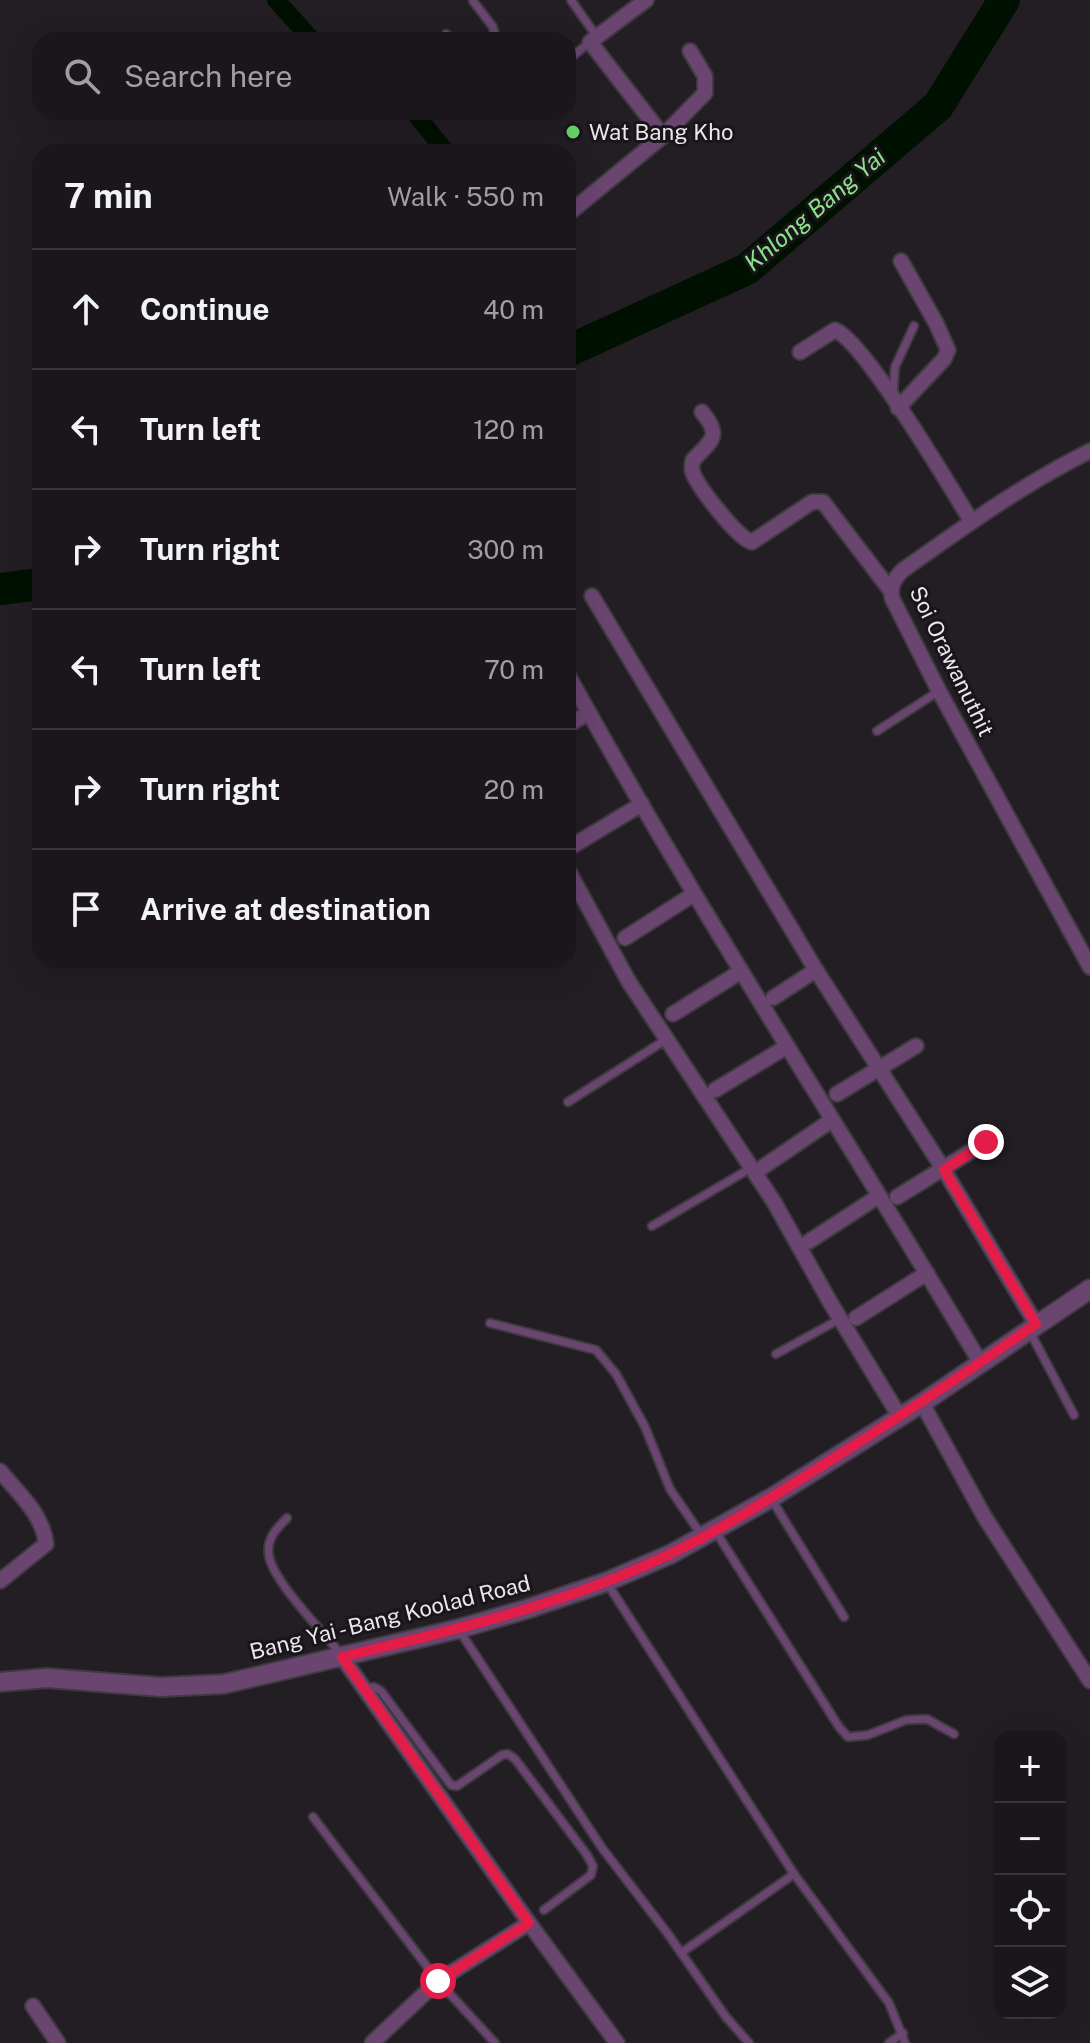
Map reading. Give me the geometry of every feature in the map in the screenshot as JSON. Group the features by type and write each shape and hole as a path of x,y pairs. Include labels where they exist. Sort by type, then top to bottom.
{"street":[{"path":"646,0 594,39 663,136"},
{"path":"576,207 663,136 705,93 705,76 690,51"},
{"path":"896,404 944,359 948,350 901,261"},
{"path":"800,352 827,334 835,330 840,332 864,358 896,404 972,522"},
{"path":"702,412 713,425 715,434 693,460 693,475 745,541 758,539 812,502 823,502 891,591"},
{"name":"Soi Orawanuthit","path":"1090,451 1059,466 972,522 903,570 891,584 892,598 939,691 1090,967"},
{"path":"592,596 816,970 944,1170 1032,1327"},
{"path":"576,689 740,972 980,1362"},
{"path":"576,720 589,713"},
{"path":"576,844 642,804"},
{"path":"576,885 629,982 757,1168 840,1319 900,1417"},
{"path":"625,938 694,894"},
{"path":"773,998 816,970"},
{"path":"673,1014 740,972"},
{"path":"837,1094 916,1046"},
{"path":"715,1090 786,1047"},
{"path":"757,1168 832,1120"},
{"path":"897,1197 986,1142"},
{"path":"808,1242 879,1196"},
{"path":"856,1318 927,1273"},
{"name":"Bang Yai - Bang Koolad Road","path":"0,1682 47,1678 161,1687 224,1684 458,1629 606,1582 671,1554 771,1498 922,1403 1090,1289"},
{"path":"922,1403 984,1516 1090,1681"},
{"path":"0,1471 37,1516 46,1544 0,1581"},
{"path":"342,1657 617,2043"},
{"path":"372,2043 438,1981 529,1923"},
{"path":"33,2006 58,2043"}],"lane":[{"path":"571,0 594,39 576,54"},
{"path":"473,1 494,32"},
{"path":"896,404 895,367 914,326"},
{"path":"877,731 939,691"},
{"path":"568,1102 667,1039"},
{"path":"652,1226 757,1168"},
{"path":"776,1354 840,1319"},
{"path":"490,1323 596,1350 616,1374 645,1427 670,1489 709,1533 848,1737 868,1735 906,1720 927,1719 954,1734"},
{"path":"1032,1327 1074,1415"},
{"path":"771,1498 844,1617"},
{"path":"287,1518 272,1533 268,1554 276,1574 342,1657"},
{"path":"606,1582 794,1874 889,2003 905,2043"},
{"path":"458,1629 602,1848 726,2017 749,2043"},
{"path":"364,1690 374,1687 381,1691 451,1785 457,1786 502,1755 508,1754 515,1759 593,1866 591,1875 544,1910"},
{"path":"313,1817 438,1981 495,2043"},
{"path":"681,1953 794,1874"},
{"path":"889,2043 903,2033"}],"waterway":[{"path":"276,0 305,32"},
{"name":"Khlong Bang Yai","path":"576,347 747,269 938,106 1004,0"},
{"path":"420,120 440,144"},
{"name":"Khlong Bang Yai","path":"0,589 32,585"}],"place":[{"name":"Wat Bang Kho","path":"573,132"}],"route":[{"path":"438,1981 529,1923 342,1657 527,1609 606,1582 671,1554 771,1498 900,1417 1036,1324 944,1170 986,1142"}]}
